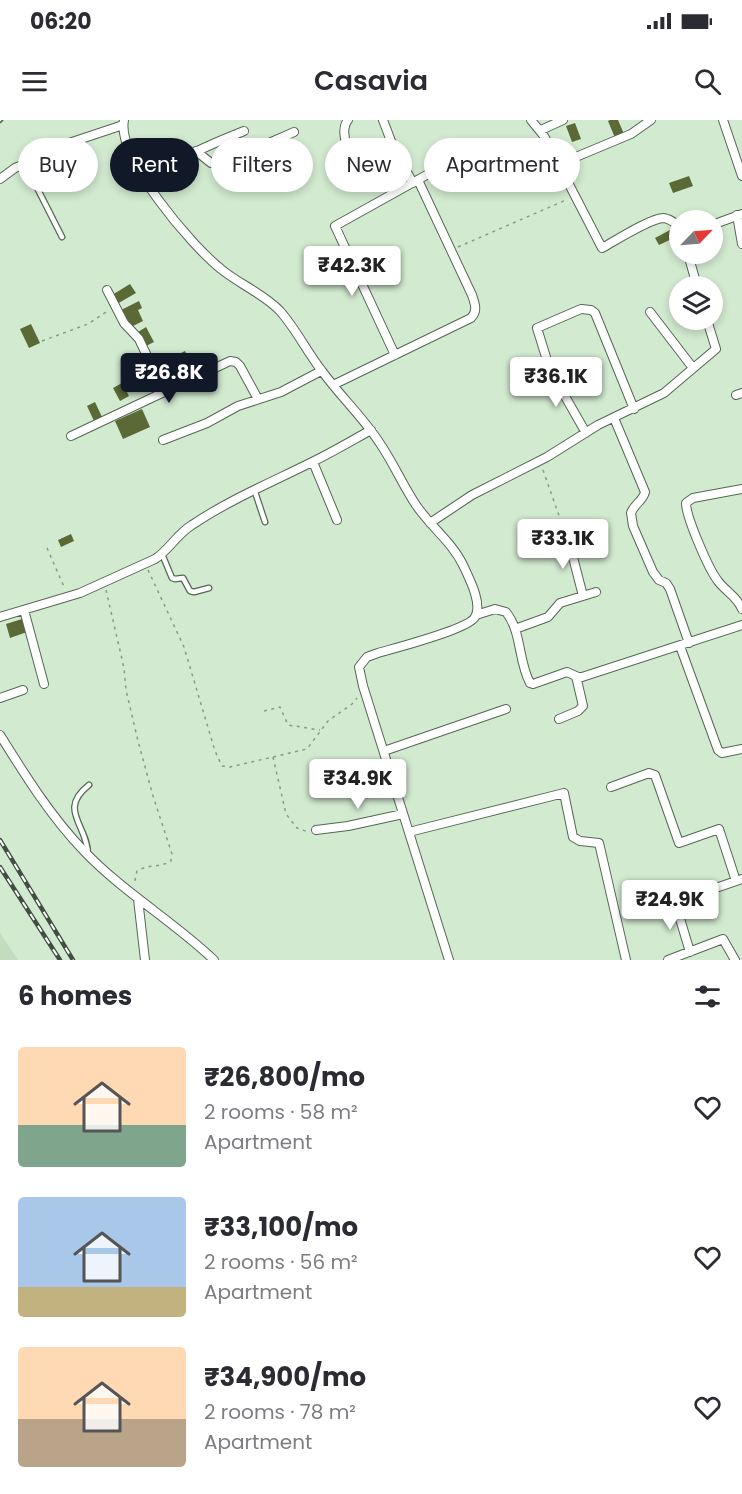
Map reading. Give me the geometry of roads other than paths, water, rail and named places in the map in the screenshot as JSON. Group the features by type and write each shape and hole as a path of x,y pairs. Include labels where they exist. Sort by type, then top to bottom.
{"street":[{"path":"346,138 344,128 348,120"},
{"path":"333,385 471,318 476,309 451,250 415,181 394,149 383,120"},
{"path":"531,120 545,138"},
{"path":"540,130 563,120"},
{"path":"580,156 631,134 651,120"},
{"path":"723,120 742,176"},
{"path":"79,138 124,123 126,138"},
{"path":"199,150 244,131"},
{"path":"199,154 211,164 221,164 294,132"},
{"path":"0,179 18,167"},
{"path":"395,355 335,226 424,176"},
{"path":"154,192 170,216 218,267 281,312 321,371 371,430 410,496 463,564 476,600 476,615"},
{"path":"574,192 602,248 662,218 669,220"},
{"path":"723,221 740,215 742,244"},
{"path":"107,290 126,327 139,339 164,392"},
{"path":"586,433 550,370 537,328 581,309 595,313 634,409"},
{"path":"650,312 693,368"},
{"path":"430,523 472,495 540,461 614,417 671,389 716,350 710,330"},
{"path":"71,436 230,361 240,366 258,399"},
{"path":"163,440 207,423 238,406 281,392 321,371"},
{"path":"614,417 645,492 644,497 631,513 633,526 656,577 666,583 670,589 684,644 718,750 722,753 742,749"},
{"path":"0,617 68,597 145,564 162,554 190,526 254,489 313,462 371,430"},
{"path":"313,462 337,520"},
{"path":"742,489 693,498 686,503 689,519 717,580 738,600 742,609"},
{"path":"568,538 583,596"},
{"path":"515,629 548,618 560,603 596,592"},
{"path":"449,960 363,689 359,667 367,657 465,625 476,615 500,609 510,617 515,629 530,683 538,683 567,672 582,677 742,625"},
{"path":"24,610 44,684"},
{"path":"559,718 578,711 582,706 576,676"},
{"path":"0,698 23,690"},
{"path":"384,752 506,709"},
{"path":"0,735 52,813 88,855 136,898 193,940 214,960"},
{"path":"611,787 649,773 655,775 679,843 719,829 739,880 675,902 690,952"},
{"path":"409,832 564,793 573,837 580,841 599,843 626,960"},
{"path":"316,830 348,826 403,814"},
{"path":"136,898 145,960"},
{"path":"668,960 723,939 735,960"}],"lane":[{"path":"39,192 62,237"},
{"path":"254,489 266,522"},
{"path":"162,554 172,578 183,578 190,591 197,592 209,588"},
{"path":"88,855 86,838 76,822 74,806 78,795 89,785"}],"railway":[{"path":"0,840 73,960"},
{"path":"0,867 60,960"}]}
